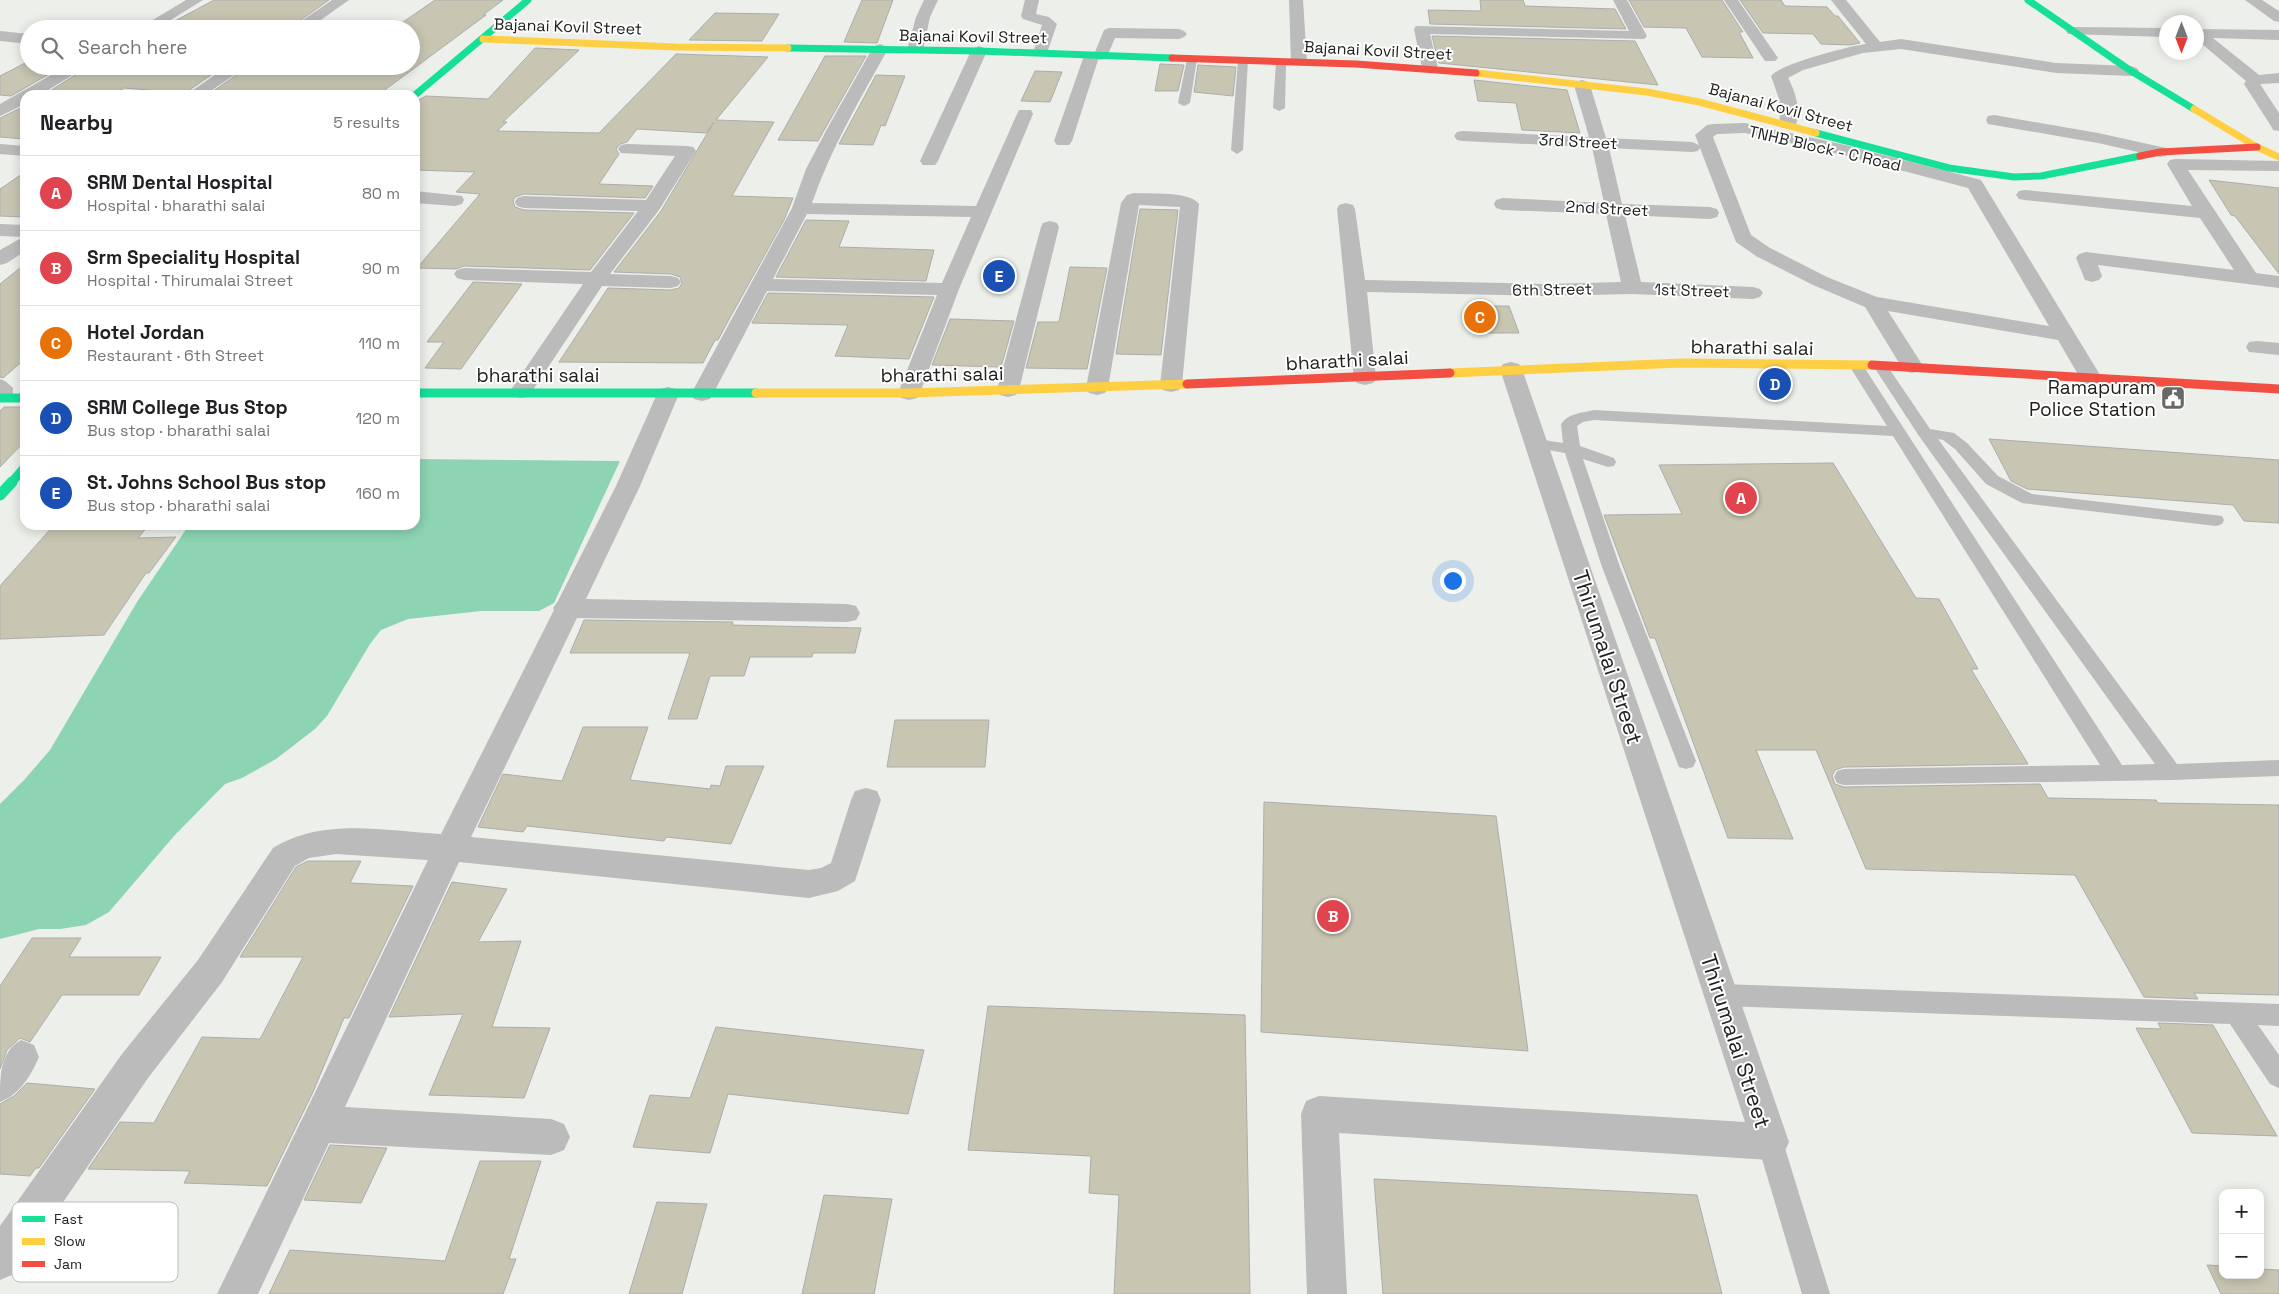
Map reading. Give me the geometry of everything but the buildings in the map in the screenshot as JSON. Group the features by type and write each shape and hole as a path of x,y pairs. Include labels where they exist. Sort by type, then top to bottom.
{"street":[{"path":"161,20 196,0"},
{"path":"311,20 342,0"},
{"path":"420,90 483,40 528,0"},
{"path":"915,50 923,17 931,0"},
{"path":"1032,0 1028,16 1044,20 1050,24 1040,53"},
{"path":"1296,0 1300,62"},
{"path":"1430,68 1421,29 1639,36 1620,0"},
{"path":"1731,0 1770,58"},
{"path":"1838,0 1876,46"},
{"path":"2028,0 2131,71 2258,147 2279,157"},
{"path":"2252,0 2279,18"},
{"path":"2074,31 2159,33"},
{"path":"1063,141 1096,56 1109,33 1179,34"},
{"path":"2204,33 2279,35"},
{"path":"0,36 20,38"},
{"path":"2204,39 2255,80 2279,78"},
{"name":"Bajanai Kovil Street","path":"483,40 676,46 979,51 1430,68 1648,92 1788,124 1875,150 1949,168 2014,177 2041,176 2160,152 2258,147"},
{"path":"1788,124 1790,103 1785,86 1779,76 1797,67 1876,46 1917,45 2056,68 2131,71"},
{"path":"702,394 801,208 815,169 835,129 880,50"},
{"path":"929,161 979,51"},
{"path":"37,90 63,75"},
{"path":"202,90 224,75"},
{"path":"2255,80 2252,84 2253,88 2272,106 2279,126"},
{"path":"1582,85 1599,142 1632,288"},
{"path":"0,111 20,99"},
{"path":"909,393 981,212 1025,114"},
{"path":"1994,120 2115,140 2160,152"},
{"name":"TNHB Block - C Road","path":"1745,128 1845,150 1975,184 2064,335 1931,311 1873,303 1787,265 1763,252 1743,238 1704,135 1713,129 1745,128"},
{"name":"3rd Street","path":"1463,136 1692,147"},
{"path":"521,392 597,279 652,206 687,151 627,148"},
{"path":"0,149 20,151"},
{"path":"2249,278 2206,214 2176,164 2279,166"},
{"path":"2025,195 2206,214"},
{"path":"420,197 455,200"},
{"path":"1097,388 1130,203 1134,199 1183,200 1190,204 1171,385"},
{"path":"524,202 652,206"},
{"name":"2nd Street","path":"1503,204 1710,213"},
{"path":"801,208 981,212"},
{"path":"1346,209 1365,378"},
{"path":"1008,390 1050,227"},
{"path":"0,230 20,231"},
{"path":"0,259 20,245"},
{"path":"2092,276 2086,258 2279,282"},
{"path":"464,274 671,282"},
{"path":"761,285 949,289"},
{"name":"6th Street","path":"1356,286 1544,290 1632,288"},
{"name":"1st Street","path":"1632,288 1753,293"},
{"path":"1873,303 1912,366"},
{"path":"2064,335 2091,378"},
{"path":"2257,347 2279,349"},
{"name":"bharathi salai","path":"420,393 909,393 1365,378 1511,369 1681,363 1857,367 1912,366 2279,389"},
{"name":"Thirumalai Street","path":"1327,1294 1318,1114 1770,1142 1511,369"},
{"path":"2,393 20,397"},
{"path":"237,1294 566,608 628,486 668,394"},
{"path":"0,494 20,472"},
{"path":"566,608 847,612"},
{"path":"40,1202 134,1066 210,971 284,857 300,847 336,841 450,848 809,884 826,881 844,871 866,800"},
{"path":"0,1085 21,1057"},
{"path":"318,1124 551,1137"},
{"path":"0,1260 12,1243"}],"lane":[{"path":"1184,103 1192,59"},
{"path":"1237,150 1243,60"},
{"path":"1279,108 1281,62"},
{"path":"1857,367 2116,773"},
{"path":"1881,367 1925,433 2172,772"},
{"path":"1686,761 1611,567 1572,449 1569,424 1578,418 1594,415 1896,430"},
{"path":"1925,433 1948,436 1961,446 1992,480 2028,499 2216,520"},
{"path":"1536,444 1572,449 1608,462"},
{"path":"1844,777 2172,772 2279,768"},
{"path":"1721,996 2279,1014"},
{"path":"2237,1014 2279,1076"},
{"path":"1770,1142 1816,1294"}],"shaded area":[{"path":"420,459 620,461 554,603 539,611 481,611 408,619 381,630 370,644 327,716 315,729 276,759 242,778 225,784 174,836 109,912 86,925 60,929 39,929 0,939 0,804 50,750 137,602 186,530 420,530"}],"traffic: fast":[{"path":"420,91 528,0"},
{"path":"2028,0 2131,71 2194,109"},
{"path":"788,48 979,51 1172,58"},
{"path":"1816,133 1949,168 2014,177 2041,176 2140,156"},
{"path":"420,393 756,393"},
{"path":"0,398 20,398"},
{"path":"0,495 20,473"}],"traffic: slow":[{"path":"483,39 676,47 788,48"},
{"path":"1476,73 1647,92 1699,102 1816,133"},
{"path":"2194,109 2257,147 2279,157"},
{"path":"1450,373 1681,363 1872,365"},
{"path":"756,393 909,393 1187,384"}],"traffic: jam":[{"path":"1172,58 1356,64 1476,73"},
{"path":"2140,156 2160,152 2257,147"},
{"path":"1872,365 2279,389"},
{"path":"1187,384 1450,373"}],"place":[{"name":"St. Johns School Bus stop","path":"999,276"},
{"name":"Hotel Jordan","path":"1480,317"},
{"name":"SRM College Bus Stop","path":"1775,384"},
{"name":"Ramapuram Police Station","path":"2173,398"},
{"name":"SRM Dental Hospital","path":"1741,498"},
{"name":"Srm Speciality Hospital","path":"1333,916"}]}
